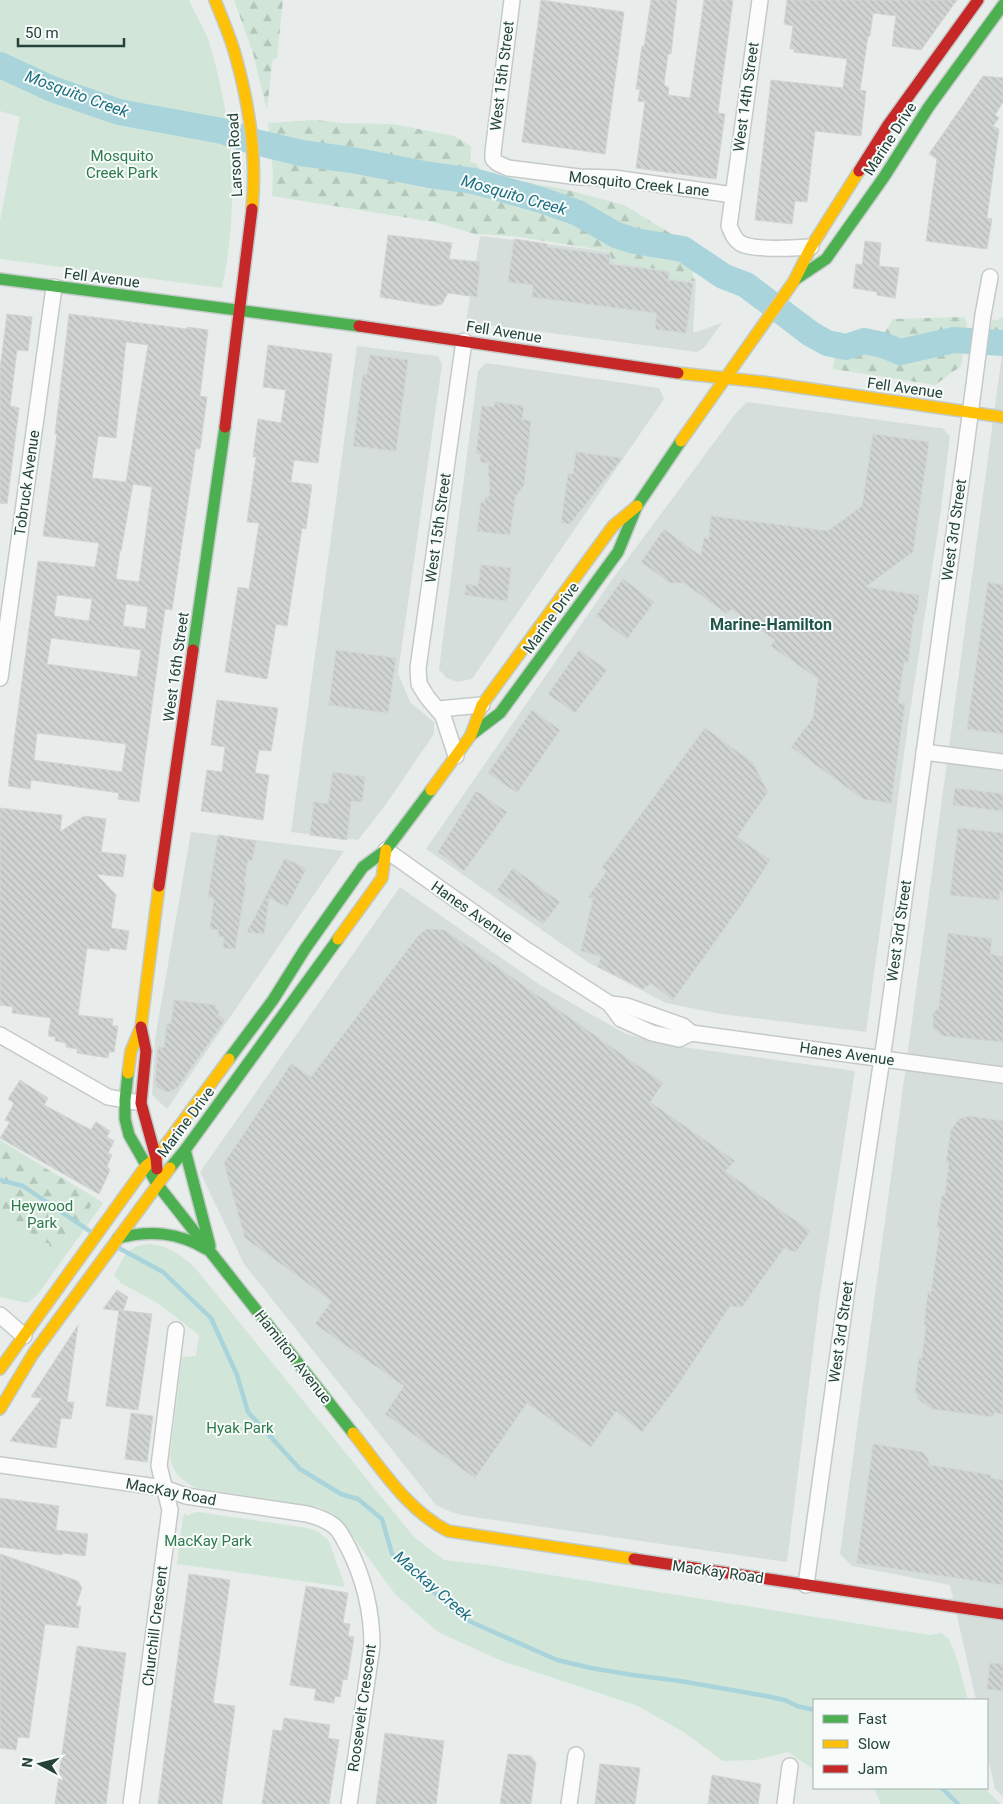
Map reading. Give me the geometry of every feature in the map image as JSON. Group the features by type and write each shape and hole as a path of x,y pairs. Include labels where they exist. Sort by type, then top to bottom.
{"main road":[{"name":"Larson Road","path":"216,0 235,54 250,123 253,168 251,226 240,312"},
{"name":"Marine Drive","path":"471,735 500,713 618,552 637,506 724,378 794,281 811,247 888,125 978,0"},
{"name":"Marine Drive","path":"794,281 826,259 884,177 928,108 1003,6"},
{"name":"Fell Avenue","path":"0,279 772,383 1003,417"},
{"name":"West 16th Street","path":"157,1184 129,1135 125,1119 124,1100 131,1051 141,1027 240,312"},
{"name":"Marine Drive","path":"0,1369 146,1166 156,1158 273,1000 305,949 363,867 386,850 456,756 471,735 482,705 613,526 637,506"},
{"name":"Marine Drive","path":"0,1409 34,1354 101,1260 157,1184 185,1150 382,878 386,850"},
{"name":"West 16th Street","path":"141,1027 146,1051 141,1103 156,1158 157,1184"},
{"path":"185,1150 211,1252"},
{"name":"Hamilton Avenue","path":"157,1184 396,1488 416,1511 434,1525"},
{"path":"118,1238 140,1233 171,1234 194,1241 211,1252"},
{"name":"MacKay Road","path":"434,1525 448,1531 1003,1614"}],"street":[{"name":"West 15th Street","path":"493,152 512,0"},
{"name":"West 14th Street","path":"733,195 760,0"},
{"name":"Mosquito Creek Lane","path":"493,152 493,159 496,163 508,168 579,177 614,178 733,195"},
{"path":"733,195 729,226 733,235 741,244 779,249 811,247"},
{"name":"West 3rd Street","path":"806,1586 990,277"},
{"name":"Tobruck Avenue","path":"0,678 54,287"},
{"name":"West 15th Street","path":"456,756 446,723 419,684 418,668 464,341"},
{"path":"438,709 482,705"},
{"path":"924,752 1003,762"},
{"name":"Hanes Avenue","path":"386,850 525,949 610,1004 621,1019 652,1033 680,1038 691,1033 1003,1075"},
{"path":"0,1035 108,1097 141,1103"},
{"path":"0,1315 24,1336"},
{"name":"Churchill Crescent","path":"131,1804 170,1510 159,1466 176,1330"},
{"name":"MacKay Road","path":"0,1465 164,1488 186,1496 312,1516 326,1521 338,1529"},
{"name":"Roosevelt Crescent","path":"338,1529 354,1559 364,1587 372,1624 372,1646 349,1804"},
{"path":"569,1804 576,1755"},
{"path":"785,1804 790,1766"}],"shaded area":[{"path":"480,236 614,252 671,268 673,275 696,279 693,333 722,323 704,348 697,352 466,322"},
{"path":"357,346 438,356 442,365 398,673 410,702 434,722 434,734 384,807 358,840 291,832"},
{"path":"1003,354 1003,1797 995,1789 988,1757 988,1699 976,1699 950,1585 852,1566 840,1554"},
{"path":"486,363 659,388 664,399 472,679 458,682 446,678 439,669 478,371"},
{"path":"747,402 942,428 950,436 866,1032 721,1014 666,1003 589,963 426,849 611,581 736,413"},
{"path":"191,832 344,851 167,1109 152,1095 155,1039"},
{"path":"400,887 540,985 624,1033 661,1044 855,1071 820,1295 787,1562 466,1516 436,1505 244,1264 200,1172"}],"green space":[{"name":"Mosquito Creek Park","path":"0,0 189,0 209,43 219,78 229,138 232,198 231,228 222,288 0,259 0,221 20,117 0,111"},
{"path":"234,0 283,0 277,58 272,63 267,111 253,53"},
{"path":"316,120 342,123 393,124 454,136 471,146 470,162 476,163 481,171 489,176 564,189 624,205 688,244 694,281 669,278 670,271 613,262 609,251 512,236 475,234 434,222 272,196 273,174 268,123"},
{"path":"1003,316 1003,353 986,353 992,320 998,320"},
{"path":"964,317 967,323 961,366 935,385 833,369 837,342 877,346 893,319"},
{"name":"Heywood Park","path":"0,1140 103,1203 41,1290 27,1303 0,1297"},
{"path":"0,1142 96,1198 63,1250 50,1249 49,1243 40,1241 28,1232 25,1227 19,1226 17,1221 9,1218 7,1215 0,1216"},
{"name":"Hyak Park","path":"142,1245 157,1245 175,1252 196,1269 414,1537 444,1560 488,1565 929,1635 941,1633 949,1639 958,1662 968,1699 813,1699 813,1769 788,1752 756,1760 723,1761 685,1733 638,1706 502,1661 438,1632 395,1594 341,1521 332,1513 318,1507 196,1488 182,1479 175,1471 170,1456 182,1357 196,1356 199,1335 159,1304 121,1283 114,1275 127,1253"},
{"name":"MacKay Park","path":"198,1512 308,1528 320,1533 329,1541 345,1587 177,1564 183,1517 185,1513 188,1516"},
{"path":"870,1789 988,1789 988,1792 1001,1804 881,1804 875,1790"}],"building":[{"path":"541,0 624,12 605,154 522,142"},
{"path":"651,0 677,0 671,54 668,54 664,85 669,88 668,95 690,98 704,0 733,0 718,113 725,114 716,179 636,168 645,102 638,101 640,89 636,89"},
{"path":"787,0 957,0 921,50 892,46 896,16 873,13 860,90 866,91 861,136 815,131 807,202 795,201 792,224 755,220 771,80 843,88 847,59 794,52 794,49 790,49 793,26 784,24"},
{"path":"983,76 1003,78 1003,102 995,115 999,118 993,126 999,129 987,218 992,219 987,249 926,241 937,159 929,154"},
{"path":"388,235 452,243 449,259 480,262 477,297 448,293 442,304 435,306 380,297"},
{"path":"514,239 547,244 547,247 610,255 609,264 669,272 668,280 693,283 686,333 655,329 657,313 532,297 533,285 508,282"},
{"path":"865,241 881,243 879,266 899,268 895,298 877,295 877,292 853,288 856,264 862,265"},
{"path":"7,314 32,317 28,351 17,350 10,406 19,408 7,504 0,503 0,369"},
{"path":"69,314 208,330 200,396 207,397 200,449 196,448 172,610 165,609 139,802 118,799 119,793 31,780 30,789 8,786 38,561 95,567 99,543 43,536 57,434 55,434","holes":["126,342 148,345 126,482 92,478 98,436 116,438","133,484 152,487 139,582 116,579","57,595 92,599 89,621 54,616","126,604 148,607 145,629 123,626","51,638 141,650 137,677 47,664","37,733 126,744 122,772 34,760"]},
{"path":"268,345 332,354 318,463 294,460 291,482 312,485 306,529 302,528 287,626 276,624 267,679 225,672 238,587 249,589 259,523 247,522 256,457 253,457 258,419 281,423 286,390 263,387"},
{"path":"370,355 408,360 396,451 353,446 363,374 367,375"},
{"path":"495,402 524,406 522,419 531,421 524,485 515,497 510,535 477,531 481,502 485,502 485,497 489,497 490,478 488,476 489,463 480,462 481,454 476,453 482,406 494,407"},
{"path":"873,434 929,442 913,552 865,587 919,595 917,614 914,614 908,662 904,662 898,703 905,704 891,803 863,799 791,747 813,718 818,679 771,646 775,640 731,609 727,614 684,583 670,583 641,562 664,529 701,556 704,538 709,538 711,516 828,531 862,506"},
{"path":"576,452 622,458 570,524 561,523 568,473 573,474"},
{"path":"481,565 511,568 507,601 465,595 466,584 478,586"},
{"path":"623,579 654,602 627,639 596,616"},
{"path":"988,582 1003,585 1003,734 967,729"},
{"path":"336,650 396,658 388,713 329,705"},
{"path":"579,650 607,670 575,713 548,694"},
{"path":"217,700 278,708 271,751 259,750 255,773 269,775 263,820 201,811 207,770 222,772 225,747 211,745"},
{"path":"532,710 560,730 517,793 488,773"},
{"path":"705,728 753,763 768,792 737,837 770,860 744,901 673,1000 651,983 643,989 598,967 601,956 581,951 593,899 588,897 607,871 602,867"},
{"path":"333,772 365,777 362,802 351,801 347,840 310,835 314,802 328,804"},
{"path":"955,788 1003,794 1003,811 953,805"},
{"path":"476,791 507,812 464,871 438,852"},
{"path":"0,808 62,815 60,832 84,816 106,819 101,852 126,855 123,877 96,874 116,895 111,928 129,931 126,950 110,948 109,951 87,948 78,1015 113,1019 112,1026 118,1026 114,1052 109,1052 108,1058 77,1053 77,1049 66,1047 66,1043 55,1041 55,1037 48,1036 51,1018 12,1013 13,1007 0,1005"},
{"path":"958,828 1003,833 1003,891 1000,891 999,900 950,895"},
{"path":"218,835 256,841 252,861 248,860 235,949 223,948 224,937 218,936 219,930 210,929 214,898 208,897"},
{"path":"285,858 306,869 287,907 269,898 264,934 247,932"},
{"path":"513,868 560,902 543,924 497,890"},
{"path":"427,929 444,930 663,1083 650,1102 735,1161 725,1171 810,1231 796,1252 784,1248 742,1307 730,1306 673,1392 642,1432 616,1411 591,1447 527,1403 475,1478 385,1414 404,1386 315,1324 332,1301 245,1238 224,1163 291,1064 311,1077 418,936"},
{"path":"948,933 992,939 990,954 1003,957 1003,1042 943,1036 933,1028 933,1013 939,1007"},
{"path":"174,1000 216,1005 216,1010 219,1010 218,1015 225,1020 177,1088 168,1092 158,1088 155,1084 158,1047 164,1048 167,1023 171,1024"},
{"path":"20,1080 48,1098 44,1105 91,1130 96,1122 110,1131 107,1137 114,1141 108,1153 112,1155 107,1166 110,1170 99,1194 0,1138 10,1122 5,1120 14,1103 8,1099"},
{"path":"970,1116 1003,1121 1003,1414 994,1413 993,1417 933,1409 920,1401 915,1391 919,1358 922,1358 928,1292 931,1292 940,1228 937,1227 942,1195 945,1195 949,1163 946,1163 951,1130 959,1119"},
{"path":"117,1290 128,1297 123,1311 103,1309"},
{"path":"119,1310 152,1314 138,1410 106,1406"},
{"path":"78,1325 67,1402 74,1402 71,1419 61,1418 56,1448 10,1441 42,1398 31,1397"},
{"path":"131,1413 153,1416 147,1462 125,1459"},
{"path":"873,1444 923,1452 930,1465 991,1475 990,1478 1003,1480 1003,1585 857,1563"},
{"path":"0,1498 59,1506 56,1530 88,1534 85,1556 0,1547"},
{"path":"0,1554 78,1581 82,1588 76,1606 81,1606 78,1628 45,1624 29,1738 18,1737 16,1750 0,1748"},
{"path":"189,1574 230,1580 213,1703 235,1706 222,1804 158,1804"},
{"path":"306,1586 348,1593 343,1623 350,1624 348,1636 354,1637 347,1680 343,1679 340,1697 335,1696 334,1703 314,1700 316,1689 290,1685"},
{"path":"77,1646 126,1653 106,1804 55,1804"},
{"path":"990,1663 1003,1664 1003,1691 987,1689"},
{"path":"284,1718 330,1725 328,1738 339,1740 329,1804 262,1804 273,1730 282,1731"},
{"path":"385,1733 444,1741 436,1804 376,1804"},
{"path":"508,1754 531,1756 536,1763 531,1804 500,1804"},
{"path":"600,1764 640,1768 635,1804 595,1804"},
{"path":"712,1775 761,1784 758,1804 708,1804"}],"waterway":[{"name":"Mosquito Creek","path":"0,65 52,89 119,112 222,131 251,141 301,153 474,181 541,200 578,213 616,235 635,241 683,249 723,276 746,285 811,334 827,343 846,347 864,341 883,345 900,352 954,340 1003,343"},
{"name":"Mackay Creek","path":"0,1180 23,1186 91,1232"},
{"name":"Mackay Creek","path":"117,1247 163,1272 211,1318 237,1375 248,1412 300,1469 341,1494 358,1499 382,1519 392,1554 455,1611 469,1621 557,1660 591,1668 766,1696 785,1700 797,1706 813,1710"},
{"name":"Mackay Creek","path":"943,1789 958,1804"}],"traffic: fast":[{"path":"796,279 826,259 884,177 928,108 1003,5"},
{"path":"0,279 359,326"},
{"path":"193,650 225,427"},
{"path":"471,735 500,713 618,552 637,506 681,441"},
{"path":"229,1059 273,1000 305,949 363,867 386,850 431,790"},
{"path":"170,1168 338,939"},
{"path":"128,1073 125,1119 129,1135 157,1184 353,1433"},
{"path":"185,1150 210,1246"},
{"path":"118,1238 141,1234 164,1234 185,1239 206,1249"}],"traffic: slow":[{"path":"215,0 235,54 248,111 253,150 252,209"},
{"path":"681,441 794,281 811,247 859,171"},
{"path":"678,373 763,382 1003,417"},
{"path":"431,790 471,735 482,705 613,526 637,506"},
{"path":"338,939 382,878 386,850"},
{"path":"128,1073 131,1051 141,1027 159,886"},
{"path":"0,1369 146,1166 156,1158 229,1059"},
{"path":"0,1409 33,1354 170,1168"},
{"path":"353,1433 407,1500 433,1522 448,1531 634,1559"}],"traffic: jam":[{"path":"859,171 888,125 978,0"},
{"path":"225,427 252,209"},
{"path":"359,326 678,373"},
{"path":"159,886 193,650"},
{"path":"141,1027 146,1051 141,1103 156,1158 157,1169"},
{"path":"634,1559 1003,1614"}],"district":[{"name":"Marine-Hamilton","path":"771,624"}]}
